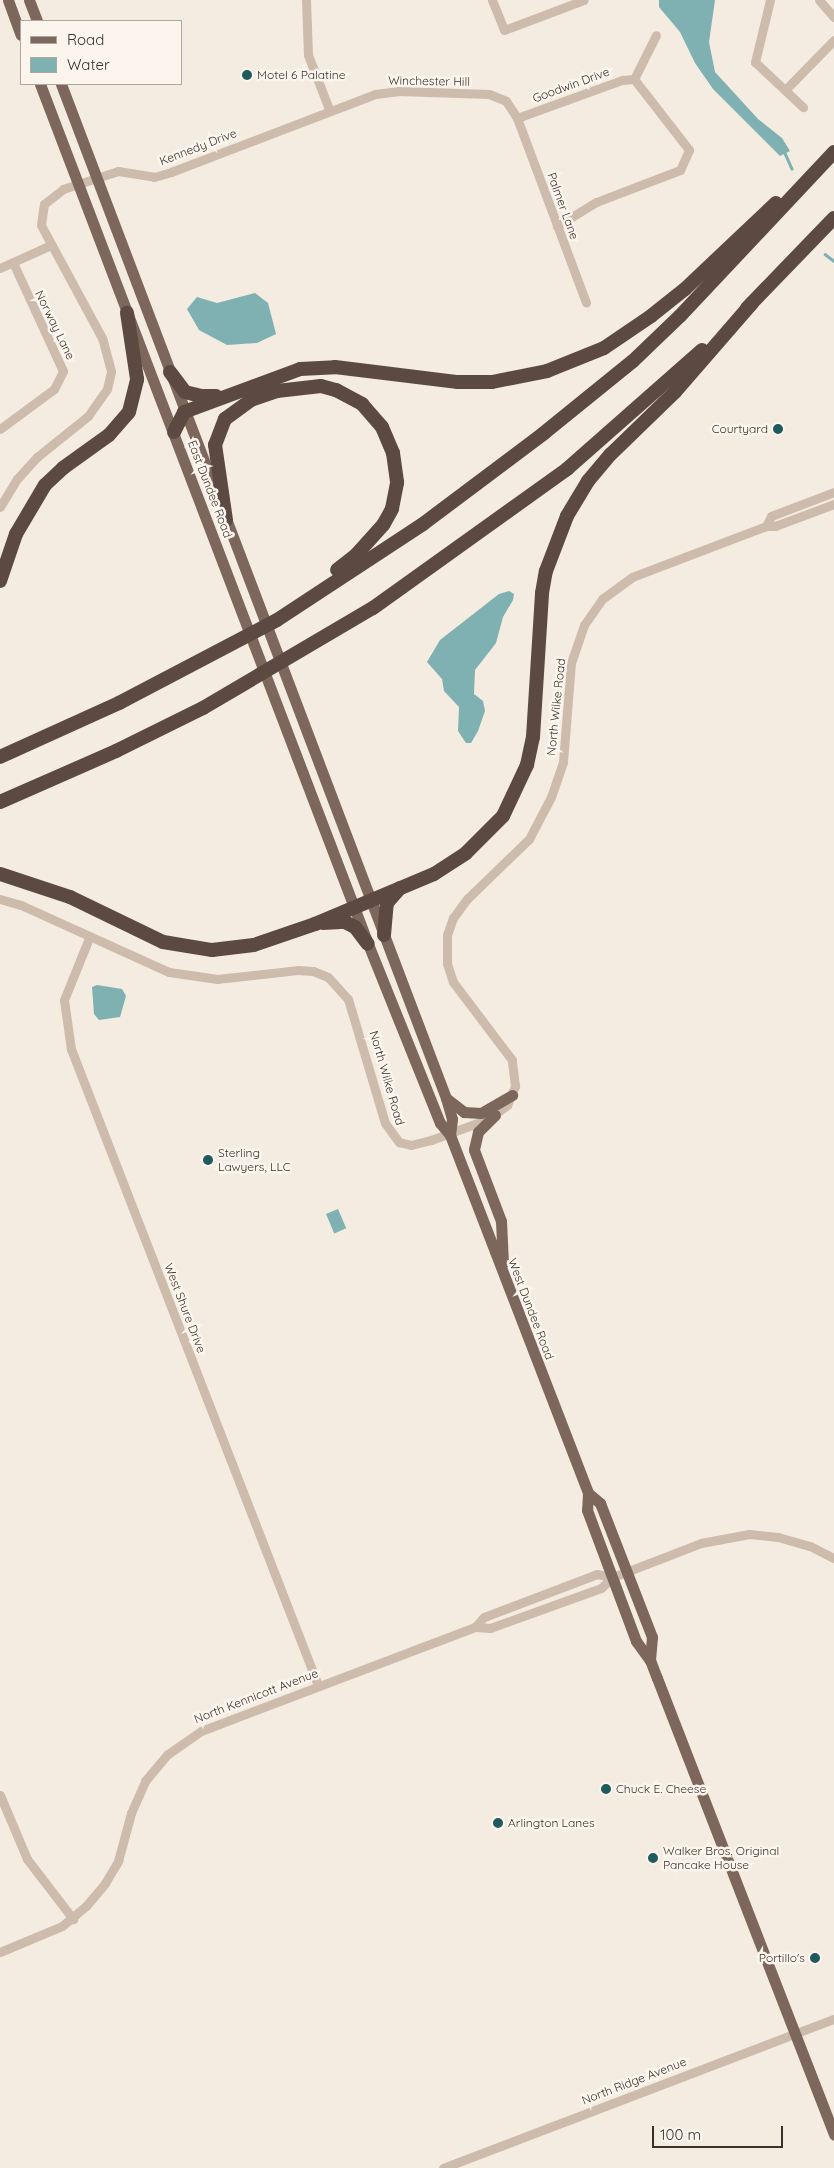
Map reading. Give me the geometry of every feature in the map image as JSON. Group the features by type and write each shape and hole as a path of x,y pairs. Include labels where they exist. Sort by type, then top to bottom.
{"highway":[{"path":"174,432 184,412 283,373 320,366 458,382 492,382 547,371 604,348 651,316 685,289 817,163 834,152"},
{"path":"0,757 127,699 297,608 452,503 544,433 632,361 680,316 834,152"},
{"path":"0,874 62,894 138,932 188,948 212,950 254,945 315,924 370,898 448,867 484,838 507,808 527,766 533,737 542,593 546,571 567,516 588,481 611,454 676,392 752,303 834,218"},
{"path":"0,802 116,751 202,708 373,608 567,469 752,303"},
{"path":"0,581 16,534 45,486 62,468 109,435 129,412 137,378 127,313"},
{"path":"170,372 185,392 201,396 227,395"},
{"path":"226,520 215,445 218,431 235,410 277,391 321,386 348,397 373,414 387,438 397,467 392,509 374,536 356,555 332,573 297,608"},
{"path":"384,935 387,903 402,886"},
{"path":"315,924 345,922 355,927 368,944"}],"main road":[{"path":"8,0 20,32"},
{"path":"29,0 37,20"},
{"name":"East Dundee Road","path":"40,85 80,184 127,313 355,905"},
{"name":"East Dundee Road","path":"61,85 370,898"},
{"name":"West Dundee Road","path":"370,898 446,1098 452,1119 450,1135"},
{"name":"West Dundee Road","path":"355,905 368,944 440,1123 450,1135 588,1493 587,1510 636,1641 650,1660 834,2135"},
{"path":"446,1098 464,1112 481,1113 512,1094"},
{"path":"495,1115 478,1132 474,1150 501,1221 503,1275"},
{"name":"West Dundee Road","path":"588,1493 600,1503 652,1637 650,1660"}],"street":[{"path":"306,0 308,55 329,109"},
{"path":"492,0 504,30 584,0"},
{"path":"770,0 755,62 803,107"},
{"path":"820,0 834,17"},
{"path":"557,226 596,202 680,170 690,150 634,79 656,35"},
{"path":"786,90 834,40"},
{"name":"Goodwin Drive","path":"518,118 622,80 634,79"},
{"name":"Winchester Hill","path":"305,118 375,94 398,91 490,94 506,101 518,118"},
{"name":"Kennedy Drive","path":"51,245 42,225 44,204 58,192 118,172 154,177 171,172 305,118"},
{"name":"Palmer Lane","path":"518,118 586,303"},
{"path":"0,268 51,245 79,290 102,338 111,371 107,389 88,416 37,456 17,479 0,507"},
{"name":"Norway Lane","path":"0,429 54,388 63,371 13,263"},
{"name":"North Wilke Road","path":"766,526 771,516 834,492"},
{"name":"North Wilke Road","path":"0,899 21,904 89,938 154,967 192,977 250,977 298,970 313,971 328,977 348,998 356,1017 390,1133 399,1142 411,1145 450,1135 495,1115 507,1106 515,1086 512,1060 453,982 446,950 447,935 453,918 467,899 529,839 551,797 563,762 570,663 584,625 602,599 632,577 766,526 775,526 834,504"},
{"name":"West Shure Drive","path":"89,938 64,1000 71,1049 318,1685"},
{"name":"North Kennicott Avenue","path":"0,1952 73,1919 107,1881 119,1857 140,1789 168,1754 201,1731 475,1627 490,1628 603,1588 613,1577 701,1543 749,1534 778,1537 810,1546 834,1558"},
{"name":"North Kennicott Avenue","path":"475,1627 484,1617 597,1574 613,1577"},
{"path":"0,1796 27,1860 73,1919"},
{"name":"North Ridge Avenue","path":"443,2168 795,2032 834,2020"}],"water":[{"path":"659,0 715,0 709,42 715,72 758,119 782,138 790,151 780,156 713,89 695,63 680,32 659,7"},
{"path":"255,293 268,303 276,334 257,343 227,345 199,330 187,309 197,297 217,303"},
{"path":"509,591 514,594 513,600 503,617 496,643 475,670 474,694 483,701 485,711 478,731 471,743 466,743 458,731 459,707 444,691 442,679 427,662 440,640 499,594"},
{"path":"97,985 122,989 126,996 120,1017 99,1020 94,1014 92,987"},
{"path":"338,1209 346,1228 334,1233 326,1214"}],"waterway":[{"path":"785,153 792,169"},
{"path":"825,254 834,261"}],"place":[{"name":"Motel 6 Palatine","path":"247,75"},
{"name":"Courtyard","path":"778,429"},
{"name":"Sterling Lawyers, LLC","path":"208,1160"},
{"name":"Chuck E. Cheese","path":"606,1789"},
{"name":"Arlington Lanes","path":"498,1823"},
{"name":"Walker Bros. Original Pancake House","path":"653,1858"},
{"name":"Portillo's","path":"815,1958"}]}
